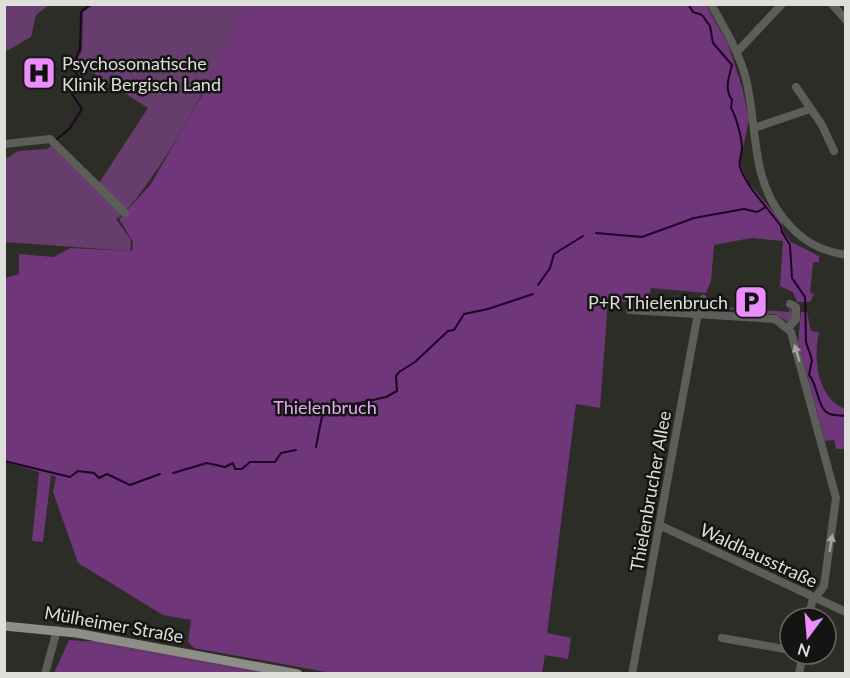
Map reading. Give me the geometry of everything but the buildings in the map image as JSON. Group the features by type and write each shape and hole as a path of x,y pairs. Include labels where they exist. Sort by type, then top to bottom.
{"main road":[{"name":"Mülheimer Straße","path":"4,626 57,630 298,674"}],"street":[{"path":"711,4 738,51 746,80 760,176 776,208 804,242 846,255"},
{"path":"738,51 782,4"},
{"path":"832,4 846,20"},
{"path":"796,87 834,151"},
{"path":"754,128 810,109"},
{"path":"4,144 53,142 125,213"},
{"name":"Thielenbrucher Allee","path":"632,674 697,314 703,299"},
{"path":"788,328 796,319 796,307 790,304"},
{"path":"630,310 775,319 788,328 836,498 824,586 815,597 812,606"},
{"name":"Waldhausstraße","path":"659,525 846,612"},
{"path":"45,674 57,630"},
{"path":"722,638 778,648"}],"shaded area":[{"path":"5,4 49,5 36,15 31,37 5,52"},
{"path":"93,5 246,5 207,85 177,137 126,211 99,183 148,108 76,62 82,50 83,12"},
{"path":"52,145 122,215 116,219 131,240 130,251 5,242 4,160 18,151 47,149"},
{"path":"709,302 710,306 789,312 790,307 794,317 788,322 774,314 749,315 745,310 708,308 709,312 704,305"},
{"path":"83,641 103,641 280,673 261,673"}],"green space":[{"name":"Thielenbruch","path":"245,5 706,5 728,44 742,87 749,119 740,163 748,182 782,222 784,233 791,242 819,256 819,262 813,262 810,293 814,294 810,302 797,302 793,292 780,286 783,241 751,238 714,245 711,281 706,293 651,288 647,309 631,308 631,302 608,301 600,408 576,404 547,633 571,638 568,659 545,655 542,673 332,673 194,648 188,642 191,620 163,615 78,563 53,492 56,477 51,475 43,542 32,541 39,472 5,462 5,278 19,274 19,254 54,257 70,248 132,251 133,242 119,219 151,184 202,95"},
{"path":"801,312 807,312 811,331 819,332 817,365 823,386 828,396 845,409 845,449 836,449 834,440 825,441 798,342"},
{"path":"69,640 83,641 261,673 54,673"}],"waterway":[{"path":"56,140 70,128 82,109 70,91 79,87 80,79 72,67 80,49 81,12 91,4"},
{"path":"688,4 693,12 702,15 710,26 713,43 732,65 728,87 732,100 731,108 741,139 740,167 748,183 766,207"},
{"path":"596,233 642,237 694,218 744,209 757,212 766,207 781,226 790,245 792,278 805,297 806,342 812,360 809,375 826,412 846,416"},
{"path":"538,285 550,268 554,254 583,236"},
{"path":"316,447 323,411 386,397 397,391 396,376 399,372 415,362 448,331 454,330 464,314 488,309 533,294"},
{"path":"173,473 207,463 225,467 233,463 235,469 242,469 250,462 275,462 281,453 296,450"},
{"path":"4,461 70,477 78,471 94,473 99,478 107,474 130,485 160,474"}],"place":[{"name":"Psychosomatische Klinik Bergisch Land","path":"39,73"},
{"name":"P+R Thielenbruch","path":"751,302"}]}
